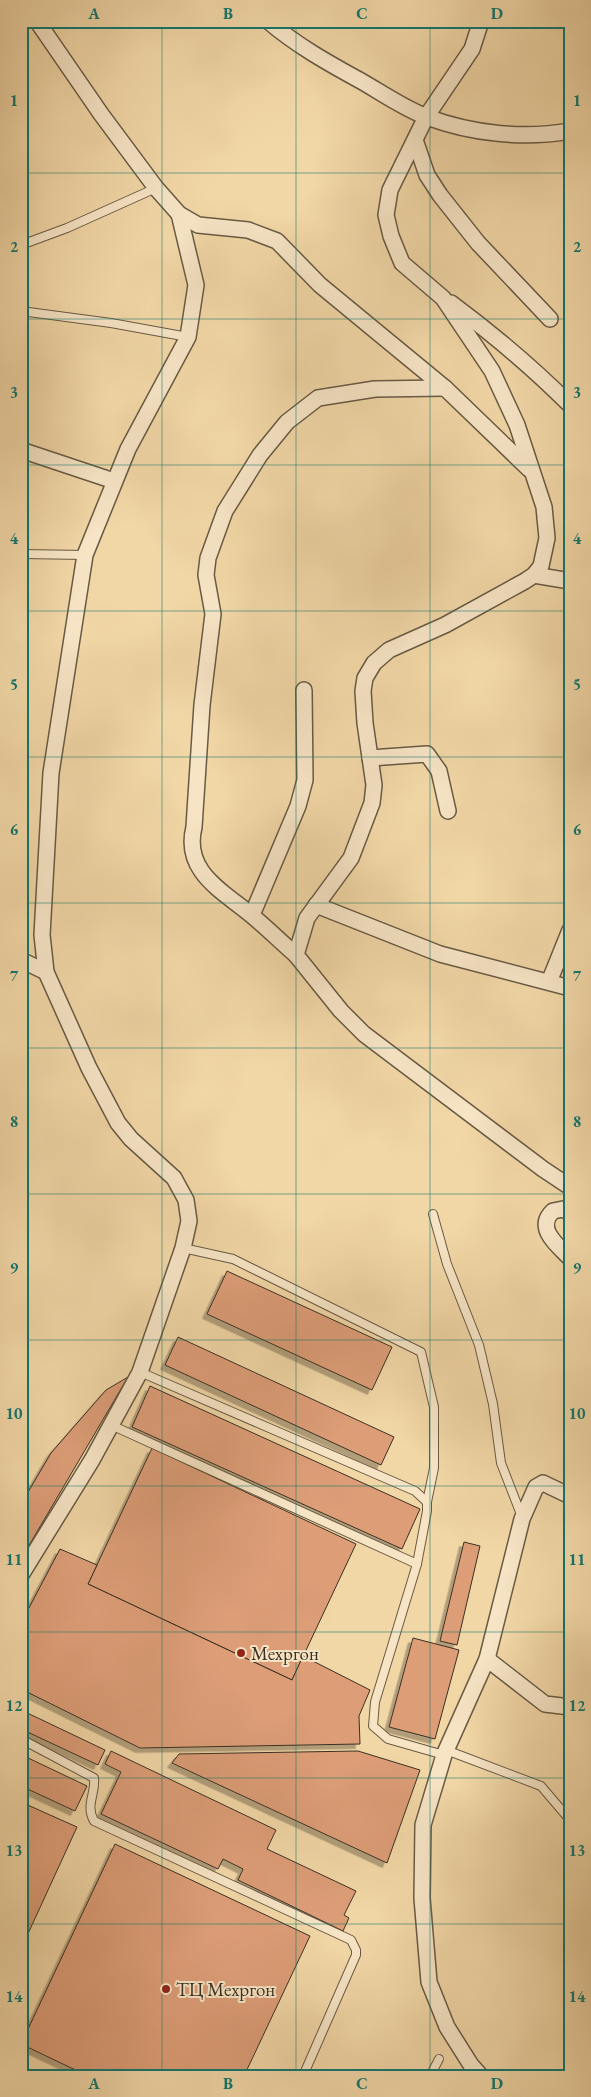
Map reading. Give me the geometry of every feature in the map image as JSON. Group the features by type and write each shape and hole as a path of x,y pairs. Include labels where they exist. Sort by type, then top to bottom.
{"street":[{"path":"37,21 156,188 179,214 198,225 248,230 277,241 320,285 445,388 532,472"},
{"path":"268,21 316,56 426,117 465,129 492,133 552,134 570,130"},
{"path":"481,21 472,49 426,117 390,190 386,215 391,236 402,263 444,298 504,342 570,405"},
{"path":"415,140 427,175 440,194 478,243 550,319"},
{"path":"21,1576 92,1460 140,1372 183,1248 189,1221 186,1200 174,1178 130,1139 118,1124 89,1068 46,972 42,935 51,773 85,555 128,449 188,337 196,285 179,214"},
{"path":"296,955 307,918 351,858 372,803 374,785 363,691 365,678 374,663 389,650 445,625 534,575 540,566 547,538 544,507 517,425 492,371 444,298"},
{"path":"445,388 374,389 318,398 287,422 260,455 222,520 208,558 206,575 213,614 202,705 194,827 191,842 199,867 208,881 252,915 296,955 341,1011 364,1034 543,1169 570,1187"},
{"path":"21,450 114,481"},
{"path":"534,575 570,581"},
{"path":"252,915 298,806 305,780 304,690"},
{"path":"370,758 427,754 439,772 448,811"},
{"path":"316,904 440,954 570,988"},
{"path":"549,982 570,930"},
{"path":"21,960 46,972"},
{"path":"570,1213 563,1209 553,1211 545,1223 546,1230 570,1258"},
{"path":"481,2076 471,2065 447,2027 429,1982 422,1898 423,1825 445,1753 487,1659 522,1518 532,1495 540,1484 549,1484 570,1496"},
{"path":"487,1659 545,1704 570,1707"}],"lane":[{"path":"21,245 67,228 156,188"},
{"path":"21,311 111,323 188,337"},
{"path":"21,554 85,555"},
{"path":"432,1214 447,1264 479,1345 494,1404 501,1463 522,1518"},
{"path":"183,1248 232,1259 421,1352 434,1407 434,1468 417,1564 375,1702 372,1726 388,1739 445,1753 542,1786 570,1820"},
{"path":"140,1372 415,1491 427,1502"},
{"path":"111,1424 417,1564"},
{"path":"21,1739 94,1778 93,1791 89,1801 89,1813 94,1821 351,1940 356,1950 356,1956 303,2076"},
{"path":"430,2076 439,2059"}],"building":[{"path":"227,1271 392,1347 372,1390 207,1314"},
{"path":"178,1337 394,1437 381,1465 165,1365"},
{"path":"128,1377 21,1559 21,1504 51,1453 106,1390"},
{"path":"150,1386 420,1509 402,1549 132,1427"},
{"path":"152,1448 356,1544 292,1680 88,1584"},
{"path":"464,1542 480,1546 457,1645 440,1641"},
{"path":"60,1549 97,1565 88,1584 292,1680 303,1656 370,1690 359,1716 360,1744 140,1748 21,1689 21,1623"},
{"path":"413,1638 459,1650 435,1739 389,1727"},
{"path":"21,1710 105,1750 98,1765 21,1729"},
{"path":"111,1751 276,1830 267,1849 356,1891 344,1915 349,1918 343,1931 238,1880 243,1869 223,1859 218,1869 101,1814 121,1772 105,1764"},
{"path":"358,1751 420,1770 387,1863 172,1763 179,1754"},
{"path":"24,1756 87,1786 75,1811 21,1786 21,1761"},
{"path":"21,1802 77,1827 21,1949"},
{"name":"ТЦ Мехргон","path":"115,1844 310,1936 244,2076 88,2076 21,2044"}],"place":[{"name":"Мехргон","path":"241,1653"},
{"name":"ТЦ Мехргон","path":"166,1989"}]}
